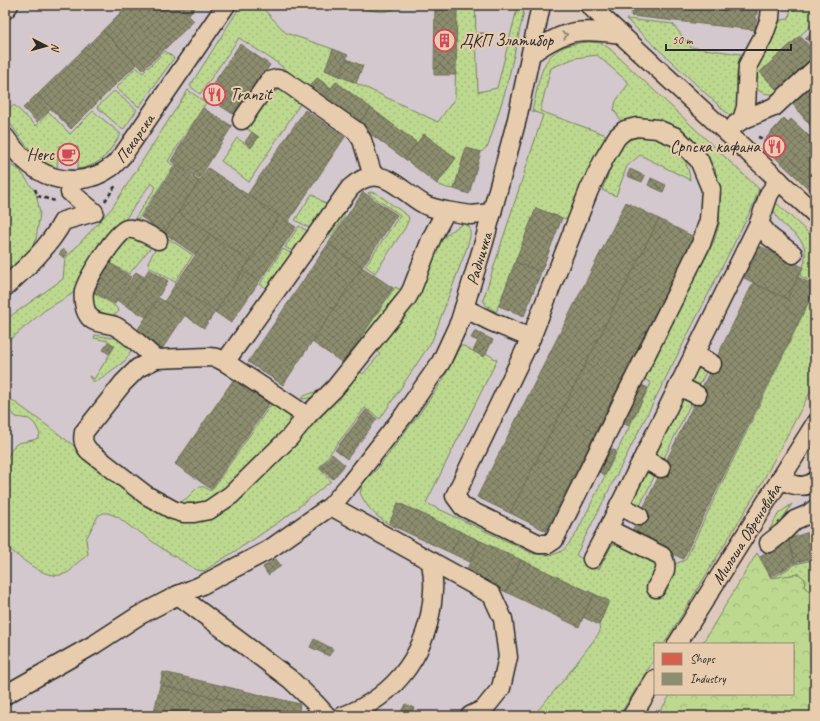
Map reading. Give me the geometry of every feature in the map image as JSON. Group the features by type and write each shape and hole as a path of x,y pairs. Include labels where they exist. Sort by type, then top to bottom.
{"street":[{"path":"5,10 9,5"},
{"name":"Пекарска","path":"6,141 31,165 46,174 71,180 86,179 111,167 123,155 226,5"},
{"name":"Радничка","path":"5,695 95,644 138,616 267,551 331,506 404,415 441,362 460,321 484,242 517,119 541,5"},
{"path":"589,5 815,214"},
{"path":"742,120 746,107 748,66 763,37 770,18 771,5"},
{"path":"531,54 562,35 578,31 596,30 621,34"},
{"path":"727,132 742,120 774,107 815,70"},
{"path":"242,120 269,81 276,79 283,80 356,131 362,140 373,176"},
{"path":"637,127 657,129 676,137 699,160 711,189 710,220 698,251 554,540 548,544 539,544 462,507 455,496 531,338 589,190 604,159 617,137 625,130 637,127"},
{"path":"225,362 350,188 358,180 373,176 383,178 394,183 422,204 446,211 471,214 492,213"},
{"path":"5,287 43,250 55,236 63,221 94,212 70,192 71,180"},
{"path":"592,558 608,529 760,223 769,194 779,180"},
{"path":"307,416 217,358 156,359 138,368 123,383 84,432 82,438 84,445 89,451 146,495 173,510 183,513 194,513 209,510 220,504 290,438 307,416 335,388 407,298 412,289 432,237 446,211"},
{"path":"760,223 770,237 793,254"},
{"path":"156,359 114,326 92,320 88,315 84,299 87,281 113,240 120,233 126,230 134,229 158,240"},
{"path":"464,308 492,322 531,338"},
{"path":"694,354 712,364"},
{"path":"679,386 697,395"},
{"name":"Милоша Обреновића","path":"678,643 815,424"},
{"path":"643,458 661,468"},
{"path":"780,479 788,484 798,486 814,484"},
{"path":"331,506 492,596 503,619 508,657 501,688 484,709 470,716"},
{"path":"619,506 639,516"},
{"path":"769,543 795,520 809,514 815,509"},
{"path":"608,529 662,556 666,565 656,588"},
{"path":"343,716 358,710 383,694 404,673 420,648 430,620 434,590 430,561"},
{"path":"178,595 290,679 327,716"},
{"path":"632,716 654,681"}],"path":[{"path":"761,138 767,144"}],"shaded area":[{"path":"5,5 553,5 543,67 609,48 774,201 793,231 801,237 807,251 805,266 800,276 815,284 815,289 685,560 675,564 661,590 612,545 599,569 576,555 752,208 757,194 559,574 609,601 599,624 600,632 562,682 533,716 119,716 94,710 72,716 5,716"},
{"path":"604,5 815,5 815,195"},
{"path":"815,461 815,559 796,564 771,579 756,552 768,532 775,530 792,504 802,498 805,475"}],"green space":[{"path":"241,5 260,5 286,33 333,49 325,70 438,122 455,98 457,5 475,5 478,92 497,88 518,5 524,5 523,16 506,89 488,146 481,152 466,148 454,189 437,184 456,158 424,134 417,143 336,82 331,88 317,78 309,88 276,62 239,38 200,94 190,86"},
{"path":"352,5 400,5 388,11 376,11"},
{"path":"791,5 815,5 815,22 760,72 780,93 763,93 756,87 755,79 757,68 766,46 781,20 789,19"},
{"path":"626,19 673,24 690,47 747,55 737,71 737,105 731,117"},
{"path":"589,42 601,43 609,48 759,189 752,208 576,555 599,569 612,545 616,543 658,563 661,590 675,564 685,560 815,289 815,383 759,488 665,643 654,643 654,660 619,716 533,716 562,682 600,632 599,625 609,601 399,503 389,524 379,518 372,511 360,493 363,483 377,469 419,414 443,380 460,346 464,346 484,357 486,353 497,360 426,503 534,554 555,554 560,552 568,545 577,532 651,383 643,378 714,241 719,224 720,194 715,169 702,148 680,129 622,123 614,110 616,101 629,83 597,55 575,58 551,68 540,111 609,136 569,220 536,209 496,312 486,305 483,300 543,115 532,111 542,72 552,55 561,48 573,44"},
{"path":"165,51 174,58 139,107 116,88 136,67 143,73"},
{"path":"188,90 206,103 168,161 174,166 138,219 135,218 156,187 151,183 72,294 45,310 5,344 5,320 63,279 65,259 112,208"},
{"path":"278,90 285,90 302,101 249,182 221,161 237,138 251,148 259,137 247,129 269,96"},
{"path":"114,91 137,110 123,130 97,107"},
{"path":"14,105 36,126 49,112 70,134 93,111 121,134 104,157 94,164 78,169 78,147 59,146 57,168 48,164 34,153 5,117 5,114"},
{"path":"653,136 666,140 676,147 686,163 690,180 640,155 627,166 616,196 602,190 613,163 625,143 635,138"},
{"path":"5,163 19,169 36,193 40,213 36,239 30,251 5,275"},
{"path":"368,193 376,193 408,216 409,219 405,228 375,273 365,266 400,215"},
{"path":"312,194 330,207 313,230 295,220"},
{"path":"774,201 815,239 815,284 800,276 805,261 805,249 802,241 782,223 776,215 772,204"},
{"path":"338,213 345,216 331,237 324,232"},
{"path":"463,224 468,225 470,229 470,237 432,341 380,419 365,408 319,468 331,481 290,514 204,571 197,570 164,550 118,517 108,513 103,513 98,516 86,539 88,554 71,570 62,575 53,575 36,569 5,546 5,462 13,447 18,443 38,438 40,434 35,424 29,419 16,417 8,409 5,409 5,395 60,435 144,500 195,519 356,369 363,374 380,354 373,348 416,296 424,284 439,242 451,231"},
{"path":"299,226 311,233 297,254 285,247"},
{"path":"130,234 135,235 152,246 129,274 108,262 91,291 114,305 119,311 110,316 98,316 91,309 89,304 89,288 116,244"},
{"path":"163,235 193,255 175,282 149,267 148,262"},
{"path":"283,249 296,256 270,291 260,284"},
{"path":"395,287 405,292 331,379 342,366"},
{"path":"95,335 112,338 116,336 129,345 131,349 125,361 97,381 92,381 89,376 94,379 115,346 108,341 94,338"},
{"path":"697,363 709,366 697,390 688,381"},
{"path":"323,389 316,397 302,399 304,396"},
{"path":"679,395 694,397 664,458 655,453"},
{"path":"272,403 289,413 289,428 213,503 180,506 181,502 198,487 204,487 211,491"},
{"path":"643,471 648,471 655,475 639,508 632,505 629,498"},
{"path":"792,504 775,530 768,532 779,513"},
{"path":"757,553 771,578 799,574 805,579 804,587 815,593 815,716 657,716 670,695 794,695 794,643 703,643"},
{"path":"815,559 815,593 806,589 799,574 771,579 796,564"},
{"path":"94,710 119,716 68,716"}],"building: Shops":[{"path":"61,148 77,148 76,161 61,161"}],"building: Industry":[{"path":"128,5 179,5 194,21 143,70 103,30"},
{"path":"179,5 198,5 188,15"},
{"name":"ДКП Златибор","path":"435,5 457,5 456,75 434,75"},
{"path":"632,5 758,5 755,30 631,16"},
{"path":"815,29 815,48 805,38"},
{"path":"103,30 137,64 115,85 82,51"},
{"path":"477,33 488,33 488,42 477,42"},
{"path":"800,36 815,52 815,60 780,93 760,72"},
{"path":"240,44 270,65 236,116 205,96"},
{"path":"333,49 348,55 340,76 325,70"},
{"path":"82,51 115,85 71,129 37,95"},
{"path":"347,59 363,66 356,83 340,76"},
{"path":"317,78 331,88 323,98 309,88"},
{"path":"815,80 815,119 809,124 790,101"},
{"path":"336,82 371,108 358,125 323,98"},
{"path":"36,95 50,110 37,122 23,108"},
{"path":"203,108 232,126 199,179 171,161"},
{"path":"371,108 417,143 405,159 358,125"},
{"path":"305,110 345,137 288,222 247,195"},
{"path":"784,118 788,122 791,119 809,136 815,132 815,188 811,191 764,147 770,141 766,138"},
{"path":"815,119 815,132 809,124"},
{"path":"252,132 258,137 251,147 245,142"},
{"path":"424,134 456,158 437,184 405,159"},
{"path":"466,148 481,152 469,194 454,189"},
{"path":"176,165 199,181 164,233 141,217"},
{"path":"208,168 279,216 249,261 178,213"},
{"path":"630,169 645,176 642,182 627,176"},
{"path":"651,178 666,185 663,192 648,185"},
{"path":"363,192 397,215 362,267 328,244"},
{"path":"626,202 659,219 510,513 477,497"},
{"path":"536,208 562,218 541,272 515,262"},
{"path":"178,213 210,234 196,255 164,233"},
{"path":"279,216 296,227 259,282 243,271"},
{"path":"659,219 694,237 546,531 510,513"},
{"path":"210,234 249,261 215,312 175,285"},
{"path":"328,244 362,267 283,385 248,362"},
{"path":"760,246 803,267 787,299 744,278"},
{"path":"63,249 68,253 64,258 59,254"},
{"path":"515,262 541,272 524,316 499,306"},
{"path":"109,263 131,277 115,304 92,291"},
{"path":"362,267 393,288 343,363 312,342"},
{"path":"149,269 168,281 146,317 126,306"},
{"path":"243,271 259,282 231,323 215,312"},
{"path":"136,272 144,277 126,306 118,301"},
{"path":"798,277 815,286 815,288 683,559 631,533 753,283 787,299"},
{"path":"175,285 215,312 204,328 164,302"},
{"path":"159,298 185,315 162,349 136,332"},
{"path":"475,331 493,340 484,357 473,351 478,341 471,338"},
{"path":"108,342 114,346 109,354 103,350"},
{"path":"234,379 269,404 211,489 175,464"},
{"path":"640,384 648,388 629,426 620,422"},
{"path":"366,410 377,419 347,459 335,450"},
{"path":"609,448 616,451 605,475 597,471"},
{"path":"332,454 345,465 333,479 320,468"},
{"path":"398,503 461,532 451,553 389,524"},
{"path":"815,530 815,557 795,563 788,539"},
{"path":"461,532 480,541 470,562 451,553"},
{"path":"788,539 795,563 771,577 760,556"},
{"path":"480,541 521,560 506,592 465,573"},
{"path":"276,559 281,566 268,575 263,567"},
{"path":"521,560 594,594 579,627 506,592"},
{"path":"594,594 609,601 599,625 583,617"},
{"path":"314,639 333,649 329,656 310,647"},
{"path":"163,672 300,704 298,716 292,716 160,685"},
{"path":"160,685 292,716 153,716"},
{"path":"405,704 414,708 410,716 399,716"}],"place":[{"name":"ДКП Златибор","path":"445,40"},
{"name":"Tranzit","path":"215,94"},
{"name":"Српска кафана","path":"775,146"},
{"name":"Herc","path":"69,154"}]}
